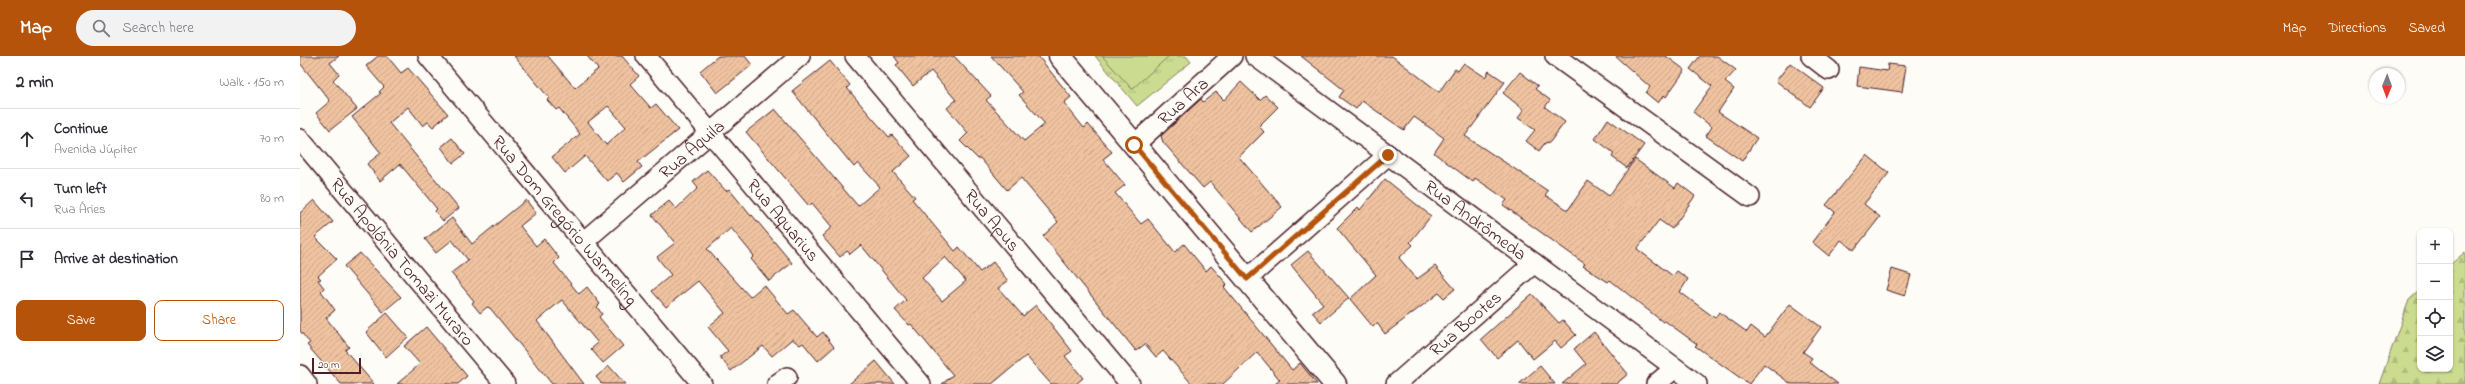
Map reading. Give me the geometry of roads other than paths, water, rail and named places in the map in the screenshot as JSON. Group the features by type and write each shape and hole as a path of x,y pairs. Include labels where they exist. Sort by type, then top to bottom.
{"main road":[{"path":"1060,56 1335,384"}],"street":[{"name":"Rua Dom Gregório Warmeling","path":"428,56 702,384"},
{"name":"Rua Aquarius","path":"646,56 921,384"},
{"name":"Rua Áquila","path":"583,242 800,56"},
{"name":"Rua Apus","path":"855,56 1130,384"},
{"name":"Rua Ara","path":"1134,145 1232,56"},
{"name":"Rua Andrômeda","path":"1255,56 1697,384"},
{"path":"1555,56 1750,197"},
{"path":"1811,56 1829,70"},
{"name":"Rua Apolônia Tomazi Muraro","path":"300,139 505,384"},
{"path":"1247,279 1388,155"},
{"name":"Rua Bootes","path":"1396,384 1534,263"},
{"path":"1656,384 1675,368"},
{"path":"300,375 307,384"}]}
